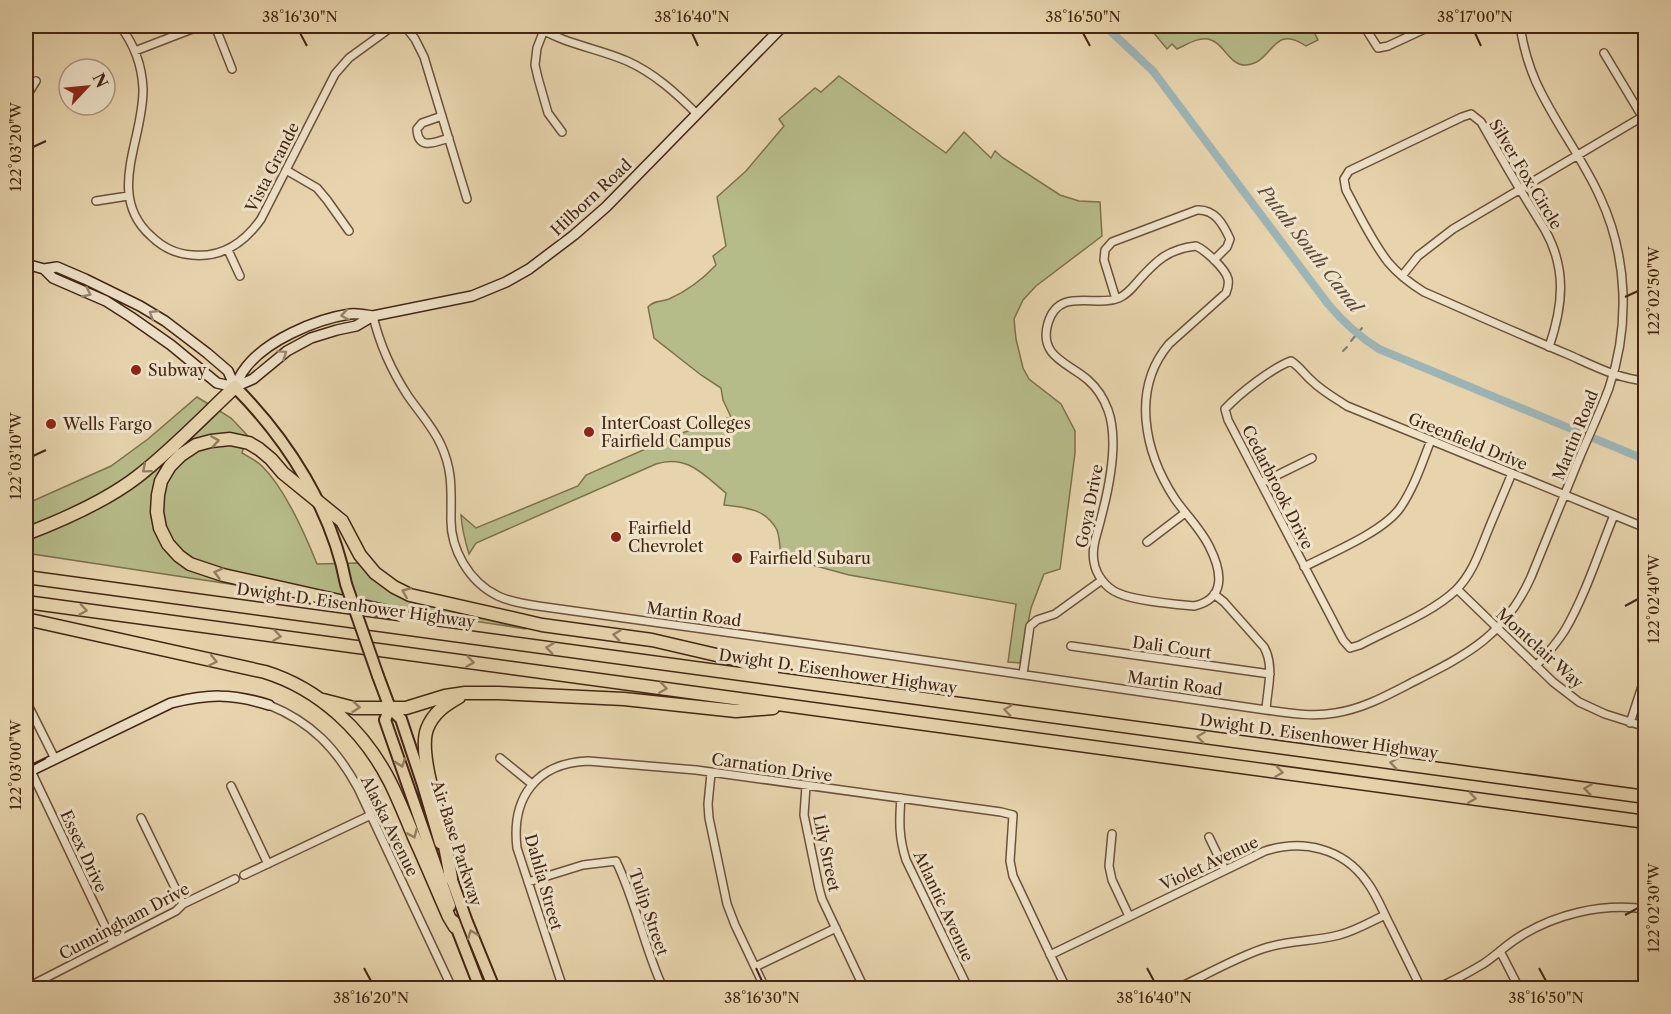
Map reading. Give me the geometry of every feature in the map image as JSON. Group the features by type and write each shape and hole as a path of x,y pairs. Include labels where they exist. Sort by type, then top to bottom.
{"highway":[{"path":"26,534 105,497 136,478 235,387"},
{"path":"435,633 398,614 224,575 190,564 168,544 160,528 157,512 161,481 170,466 182,454 196,446 211,441 230,439 249,443 271,459 282,473 342,521 360,555 375,573 410,595 542,625 652,640 738,660 795,682"},
{"name":"Dwight D. Eisenhower Highway","path":"26,577 1646,797"},
{"path":"26,602 1646,822"},
{"path":"26,619 266,672 294,683 322,700 359,736 389,780 455,927"},
{"path":"322,700 354,708 406,708 445,696 465,693 624,699 736,711 795,706"},
{"path":"451,878 428,765 425,737 430,721 436,713 465,693"}],"main road":[{"name":"Air Base Parkway","path":"235,387 258,411 295,461 329,527 378,676 390,708 401,718 451,878 494,988"},
{"name":"Air Base Parkway","path":"390,708 386,720 455,927 480,988"}],"street":[{"name":"Vista Grande","path":"120,26 135,51 143,90 128,177 128,196 135,215 146,232 160,244 176,251 196,255 228,250 244,240 261,219 335,74 349,58 393,26"},
{"path":"135,51 200,26"},
{"path":"215,26 232,69"},
{"path":"405,26 424,57 467,199"},
{"path":"536,26 565,40 627,62 647,72 667,86 697,114"},
{"name":"Hilborn Road","path":"235,387 244,369 269,347 292,333 318,322 353,313 373,316 472,296 506,282 529,269 606,207 783,26"},
{"path":"1364,26 1377,48 1388,46 1431,26"},
{"name":"Martin Road","path":"373,316 388,363 436,435 446,455 452,487 451,531 461,561 480,584 499,597 520,604 1296,714 1332,714 1351,710 1369,704 1469,653 1512,612 1524,593 1613,373 1621,338 1624,310 1620,260 1613,231 1605,208 1578,155 1545,101 1525,49 1520,26"},
{"path":"544,30 537,48 535,65 548,113 562,132"},
{"path":"1402,276 1418,256 1453,229 1578,155 1644,120 1604,53"},
{"path":"26,97 36,81"},
{"name":"Silver Fox Circle","path":"1550,347 1560,306 1561,280 1556,256 1546,232 1480,122 1471,114 1349,171 1344,179 1346,190 1376,245 1402,276 1424,292 1550,347 1613,373 1646,381"},
{"path":"442,116 422,123 417,129 417,136 421,142 428,144 449,138"},
{"path":"286,170 317,188 350,231"},
{"path":"96,201 128,196"},
{"path":"1023,674 1030,626 1037,620 1055,614 1102,580 1115,592 1127,597 1194,606 1210,600 1219,585 1220,573 1209,544 1185,513 1163,477 1156,460 1146,421 1145,399 1151,373 1163,352 1226,293 1228,279 1214,260 1202,249 1196,246 1188,247 1166,255 1153,264 1129,292 1116,299 1104,260 1105,250 1112,242 1205,209 1215,215 1230,239 1227,247 1214,260"},
{"path":"228,250 240,276"},
{"path":"26,264 44,269 57,267 131,301 165,321 228,371 235,387"},
{"path":"44,269 53,278 131,317 171,345 217,383 235,387"},
{"name":"Goya Drive","path":"1102,580 1094,563 1093,550 1111,475 1112,429 1109,412 1100,394 1088,380 1053,355 1046,334 1049,321 1060,306 1069,301 1116,299"},
{"name":"Greenfield Drive","path":"1291,361 1328,395 1338,400 1646,528"},
{"name":"Cedarbrook Drive","path":"1291,361 1281,364 1233,400 1226,409 1228,420 1342,640 1350,648 1360,645 1428,610 1457,589"},
{"path":"1305,567 1372,532 1385,524 1399,510 1409,493 1431,440"},
{"path":"1261,483 1312,458"},
{"path":"1457,589 1476,559 1512,473"},
{"path":"1147,542 1185,513"},
{"path":"1536,666 1553,648 1576,608 1614,515"},
{"name":"Montclair Way","path":"1457,589 1553,682 1579,702 1605,714 1646,727"},
{"path":"1214,594 1224,602 1269,655 1270,674 1266,710"},
{"name":"Dali Court","path":"1071,646 1270,674"},
{"path":"1630,723 1646,674"},
{"path":"28,772 171,703 195,697 215,696 245,697 269,705"},
{"path":"26,701 55,759"},
{"name":"Alaska Avenue","path":"269,705 287,712 307,726 336,752 349,770 452,988"},
{"path":"500,758 532,784"},
{"name":"Carnation Drive","path":"532,784 551,770 575,761 610,762 711,772 1013,815 1010,853 1013,876 1050,955"},
{"name":"Essex Drive","path":"28,772 113,943"},
{"path":"711,772 709,818 727,904 765,988"},
{"name":"Dahlia Street","path":"532,784 516,816 517,848 563,988"},
{"path":"231,786 268,864"},
{"name":"Lily Street","path":"806,786 804,815 819,888 864,988"},
{"name":"Atlantic Avenue","path":"901,798 899,825 906,860 968,988"},
{"path":"244,875 371,815"},
{"path":"141,818 183,904"},
{"path":"1112,834 1109,866 1112,880 1129,916"},
{"path":"1209,837 1225,870"},
{"name":"Violet Avenue","path":"1050,955 1265,851 1278,847 1313,846 1339,856 1361,873 1369,884 1421,988"},
{"name":"Tulip Street","path":"528,882 583,865 616,861 654,969 663,988"},
{"name":"Cunningham Drive","path":"26,988 176,911 183,904 235,879"},
{"path":"1437,988 1476,968 1531,930 1547,922 1591,910 1646,909"},
{"path":"1178,988 1262,949 1290,942 1338,936 1385,915"},
{"path":"754,967 836,928"},
{"path":"1500,951 1519,988"},
{"path":"1050,955 1066,988"}],"green space":[{"path":"1148,26 1311,26 1318,40 1306,46 1295,40 1279,41 1262,58 1246,65 1235,62 1218,44 1208,39 1196,40 1177,49 1172,44 1167,49"},
{"path":"839,76 946,153 964,132 991,158 995,151 1060,195 1079,201 1100,202 1102,236 1036,286 1023,300 1014,319 1023,368 1029,379 1061,404 1075,431 1075,453 1060,569 1044,574 1031,608 1020,663 1008,662 1016,604 849,575 781,558 777,530 767,517 754,510 724,505 726,493 702,473 677,462 656,464 476,543 469,554 461,515 476,528 578,486 586,475 682,433 731,417 723,400 721,388 654,338 648,307 682,292 716,265 713,256 726,246 717,197 746,171 784,126 779,119 815,88 821,92"},
{"path":"197,397 231,418 247,435 242,453 262,466 278,486 317,564 358,563 373,579 408,601 526,629 26,553 26,504 111,466 148,439"}],"waterway":[{"name":"Putah South Canal","path":"1105,26 1153,71 1328,304 1358,334 1379,349 1646,460"},
{"name":"Putah South Canal","path":"1351,341 1362,328"},
{"path":"1343,351 1347,347"}],"place":[{"name":"Subway","path":"136,370"},
{"name":"Wells Fargo","path":"51,424"},
{"name":"InterCoast Colleges Fairfield Campus","path":"589,432"},
{"name":"Fairfield Chevrolet","path":"616,537"},
{"name":"Fairfield Subaru","path":"737,558"}]}
